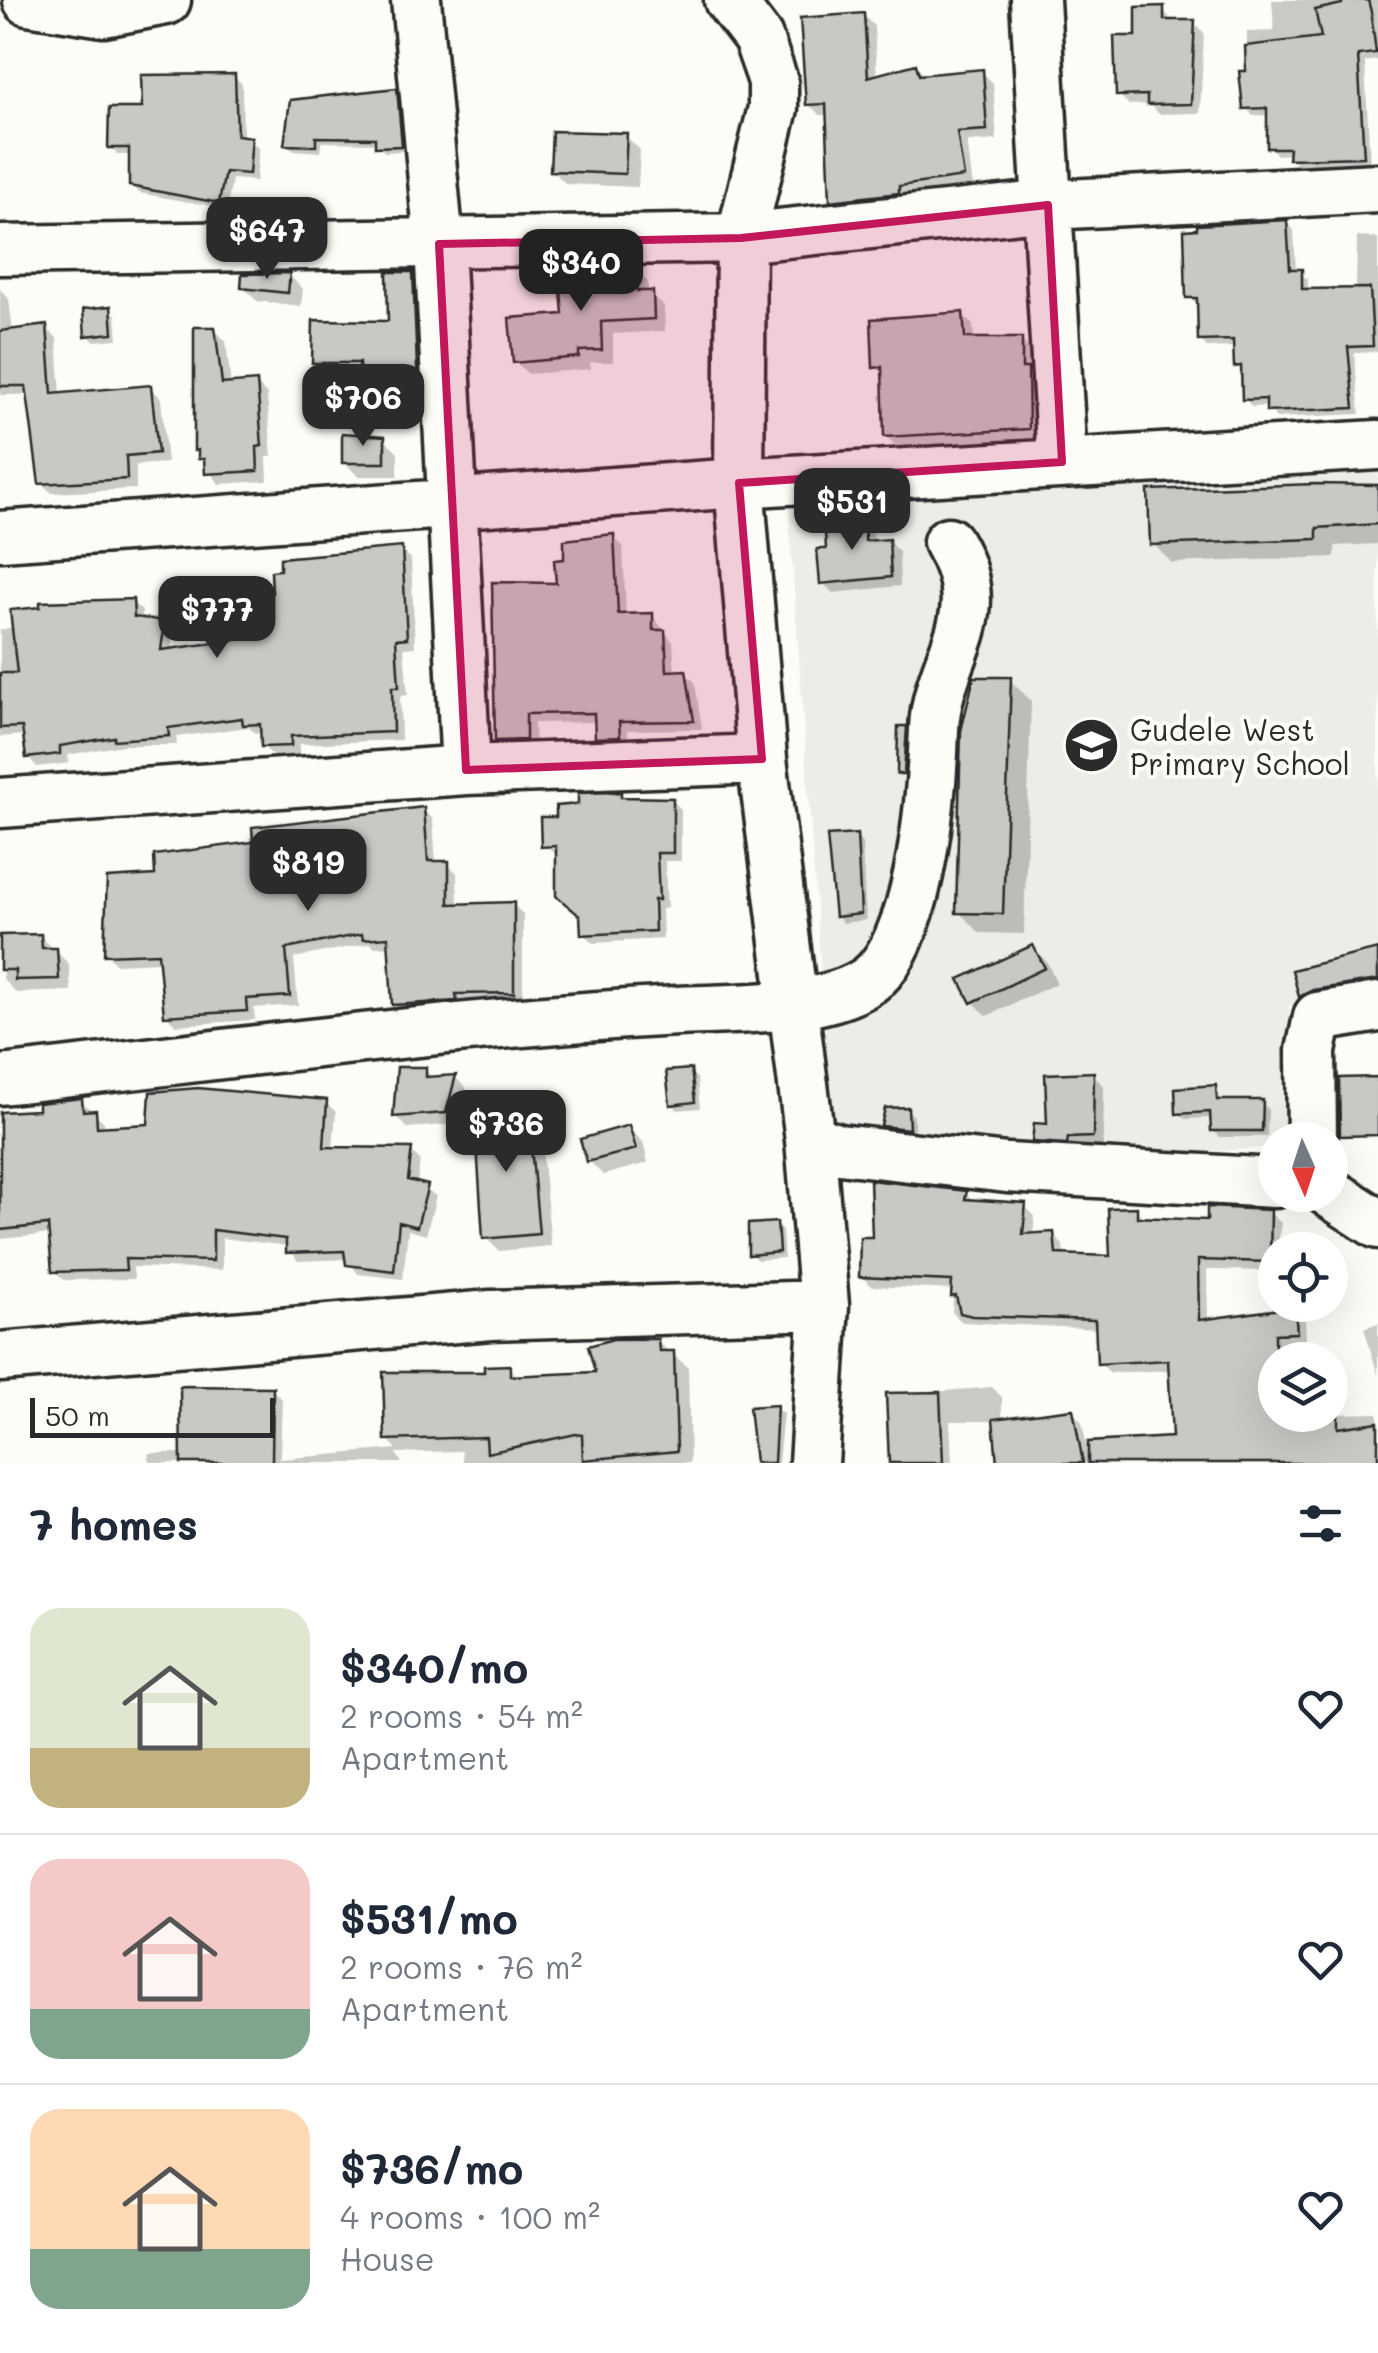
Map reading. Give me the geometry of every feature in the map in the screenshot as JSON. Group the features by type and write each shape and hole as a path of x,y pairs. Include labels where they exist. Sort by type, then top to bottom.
{"street":[{"path":"28,0 104,12 166,0"},
{"path":"416,0 439,244 466,770"},
{"path":"1036,0 1062,462"},
{"path":"741,7 774,80 773,108 741,238 739,483 762,760 810,1140 824,1305 814,1463"},
{"path":"0,250 741,238 1048,205 1378,188"},
{"path":"0,536 739,483 1378,445"},
{"path":"0,1080 525,1019 791,1005 852,989 880,970 900,932 930,824 935,705 967,601 968,581 948,542"},
{"path":"0,803 466,770 762,760"},
{"path":"1312,1122 1311,1051 1318,1016 1378,1007"},
{"path":"810,1140 839,1148 1007,1168 1258,1183"},
{"path":"1348,1205 1378,1224"},
{"path":"0,1356 490,1315 824,1305"}],"highlighted area":[{"path":"1048,205 1062,462 739,483 762,759 466,770 439,244 741,238"}],"shaded area":[{"name":"Gudele West Primary School","path":"1378,464 1378,990 1289,1006 1297,1122 1258,1122 1258,1148 1069,1161 832,1129 788,502"}],"building":[{"path":"1342,0 1368,0 1371,12 1376,53 1358,55 1364,157 1288,159 1289,148 1267,148 1267,108 1243,109 1239,71 1246,71 1245,46 1321,37 1315,10 1342,4"},
{"path":"1164,6 1164,20 1195,20 1191,104 1147,105 1147,95 1116,96 1114,36 1136,36 1136,7"},
{"path":"864,13 868,77 916,64 919,75 983,69 987,130 957,132 964,177 899,186 899,193 830,201 826,104 806,105 800,18"},
{"path":"235,74 237,135 252,137 249,174 225,172 219,203 129,186 129,148 108,148 109,108 142,108 141,75"},
{"path":"397,88 402,146 375,147 375,138 316,137 316,146 284,145 290,100"},
{"path":"552,131 627,133 625,174 550,171"},
{"path":"1287,220 1290,269 1302,269 1302,289 1370,288 1373,346 1348,347 1354,408 1266,412 1266,399 1242,400 1241,366 1234,367 1233,340 1198,341 1197,298 1186,298 1184,230 1197,229 1197,225"},
{"path":"636,267 637,291 653,291 654,319 601,322 602,350 579,351 579,357 513,363 509,318 563,314 559,268"},
{"path":"387,272 413,272 418,391 413,392 413,411 360,411 359,363 312,363 313,320 388,321"},
{"path":"290,273 288,293 241,288 242,274"},
{"path":"111,306 113,333 85,336 83,309"},
{"path":"963,312 965,338 1022,338 1022,368 1028,368 1029,429 884,437 882,367 873,368 871,319"},
{"path":"47,325 52,394 151,385 158,453 126,456 127,479 39,484 26,386 0,386 0,331"},
{"path":"194,327 215,327 222,384 257,381 262,446 257,447 258,471 205,474 204,459 198,459 198,450 194,451"},
{"path":"342,433 385,436 385,463 342,463"},
{"path":"1378,485 1378,524 1317,528 1317,539 1150,545 1148,490"},
{"path":"864,516 865,541 889,539 891,577 820,584 817,549 826,549 824,518"},
{"path":"614,534 618,614 653,613 653,630 665,630 667,671 686,670 694,721 619,722 620,737 595,738 594,713 526,714 526,740 495,741 492,582 556,583 554,560 564,559 564,540"},
{"path":"402,547 407,638 396,639 399,687 392,687 393,732 291,736 291,746 261,747 260,724 243,725 242,718 168,728 169,736 114,737 60,746 60,754 26,758 22,727 0,728 0,673 17,673 10,610 40,607 40,602 133,599 134,617 165,621 161,650 235,640 232,596 272,593 271,571 280,570 280,558"},
{"path":"974,677 1011,677 1003,914 956,913 961,731"},
{"path":"898,726 907,726 904,774 897,774"},
{"path":"621,792 621,797 673,798 673,853 657,853 659,900 654,900 655,931 581,935 580,916 556,896 556,846 541,847 540,817 556,817 556,806 578,804 578,793"},
{"path":"424,807 428,861 449,861 449,904 514,902 514,993 456,994 457,1001 392,1005 388,937 363,939 362,934 286,949 290,996 246,999 247,1011 164,1016 158,953 104,955 107,878 155,875 154,855 253,842 252,827"},
{"path":"857,834 861,914 835,917 827,836"},
{"path":"41,934 42,948 57,948 59,979 15,980 15,970 0,970 0,935"},
{"path":"1033,945 1045,968 971,1003 959,979"},
{"path":"1378,949 1378,980 1313,990 1299,997 1292,970"},
{"path":"397,1067 426,1067 426,1077 456,1075 446,1113 393,1117"},
{"path":"691,1069 695,1102 670,1105 666,1071"},
{"path":"1094,1072 1093,1137 1068,1138 1067,1144 1032,1142 1034,1123 1047,1124 1045,1074"},
{"path":"1378,1077 1378,1135 1348,1136 1348,1122 1340,1122 1339,1078"},
{"path":"1216,1085 1217,1100 1263,1100 1262,1122 1258,1122 1258,1131 1211,1131 1210,1112 1176,1114 1175,1088"},
{"path":"198,1088 327,1100 324,1147 412,1148 408,1180 428,1185 417,1227 399,1222 394,1271 346,1265 344,1251 286,1253 286,1239 213,1230 213,1261 125,1259 126,1270 52,1272 48,1225 0,1230 0,1112 38,1110 38,1103 82,1098 83,1111 96,1110 97,1127 148,1124 150,1092"},
{"path":"908,1107 909,1129 881,1126 885,1108"},
{"path":"528,1112 539,1234 483,1239 475,1114"},
{"path":"629,1125 636,1149 587,1162 580,1139"},
{"path":"870,1180 967,1191 965,1199 1026,1203 1023,1234 1054,1232 1056,1254 1110,1256 1108,1208 1137,1207 1137,1217 1207,1220 1207,1207 1271,1212 1271,1232 1258,1232 1258,1262 1198,1260 1199,1320 1258,1312 1258,1322 1296,1322 1297,1333 1275,1334 1275,1342 1258,1342 1258,1432 1348,1432 1348,1426 1378,1422 1378,1463 1088,1463 1088,1442 1172,1437 1168,1360 1097,1364 1095,1320 972,1316 960,1313 956,1296 951,1297 952,1281 859,1277 860,1237 872,1237"},
{"path":"777,1222 779,1252 748,1255 748,1224"},
{"path":"613,1339 658,1339 659,1351 674,1351 677,1451 583,1460 582,1435 576,1434 487,1453 486,1437 385,1440 383,1372 484,1372 484,1366 510,1365 510,1376 595,1372 588,1346"},
{"path":"180,1386 273,1387 272,1463 181,1463"},
{"path":"940,1392 943,1463 889,1463 886,1393"},
{"path":"777,1405 774,1463 755,1463 749,1407"},
{"path":"1073,1409 1083,1463 997,1463 993,1419"}],"place":[{"name":"Gudele West Primary School","path":"1091,746"}]}
